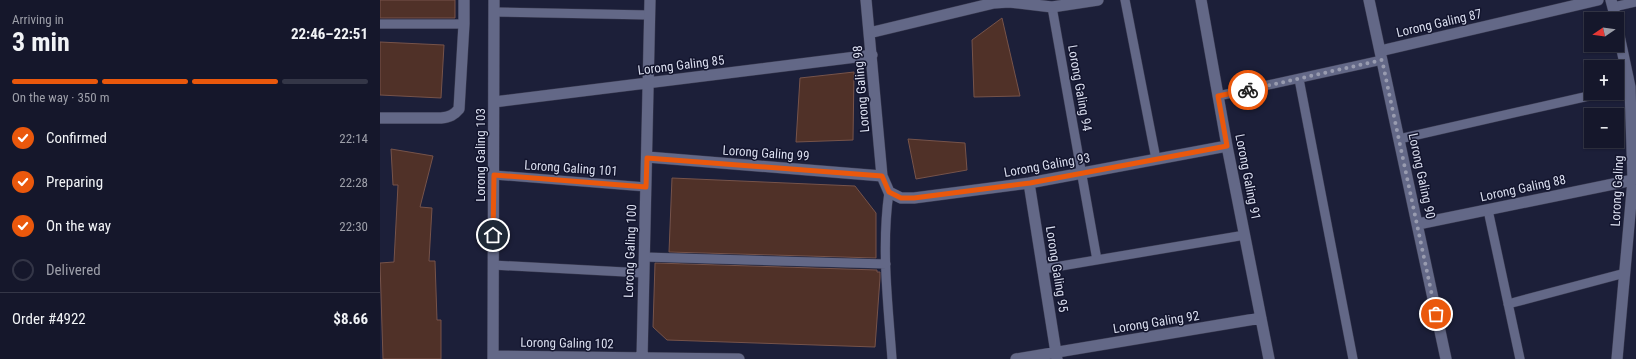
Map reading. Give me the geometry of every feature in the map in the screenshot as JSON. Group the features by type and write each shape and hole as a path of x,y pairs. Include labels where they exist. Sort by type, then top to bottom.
{"street":[{"path":"380,118 441,118 455,114 460,103 464,0"},
{"name":"Lorong Galing 103","path":"493,358 494,0"},
{"name":"Lorong Galing 100","path":"642,359 650,0"},
{"name":"Lorong Galing 98","path":"866,0 882,176"},
{"path":"870,33 975,6 1009,1 1052,7 1098,0"},
{"name":"Lorong Galing 91","path":"1201,0 1227,146 1269,359"},
{"name":"Lorong Galing 90","path":"1369,0 1446,359"},
{"name":"Lorong Galing 87","path":"1381,56 1598,0"},
{"name":"Lorong Galing","path":"1617,359 1633,180 1633,86 1624,52"},
{"name":"Lorong Galing 85","path":"494,102 872,55"},
{"name":"Lorong Galing 93","path":"889,192 901,198 914,198 1030,183 1227,146"},
{"name":"Lorong Galing 99","path":"647,158 882,176"},
{"path":"882,176 889,192"},
{"name":"Lorong Galing 88","path":"1418,224 1633,180"},
{"name":"Lorong Galing 95","path":"1030,183 1056,356"},
{"name":"Lorong Galing 92","path":"1016,359 1056,356 1261,318"},
{"name":"Lorong Galing 102","path":"493,358 739,359"}],"lane":[{"path":"1125,0 1156,159"},
{"path":"1612,4 1636,2"},
{"name":"Lorong Galing 94","path":"1052,7 1083,173 1097,260"},
{"path":"494,12 649,15"},
{"path":"380,24 464,24"},
{"path":"1218,96 1299,79 1381,56"},
{"path":"1299,79 1353,359"},
{"path":"1399,139 1584,97"},
{"name":"Lorong Galing 101","path":"494,175 646,187"},
{"path":"889,192 885,229 892,359"},
{"path":"1488,210 1520,359"},
{"path":"1043,269 1245,235"},
{"path":"644,257 886,264"},
{"path":"493,265 644,273"},
{"path":"1508,304 1625,273"}],"building":[{"path":"380,0 455,0 455,18 380,18"},
{"path":"1002,18 1020,96 974,97 972,40"},
{"path":"380,42 444,45 441,98 380,95"},
{"path":"854,72 853,140 796,142 800,78"},
{"path":"908,139 965,143 967,170 916,179"},
{"path":"391,149 433,156 420,207 432,208 429,261 435,261 437,320 441,320 441,359 383,359 380,263 394,262 398,185 393,185"},
{"path":"672,178 855,186 876,213 876,258 669,252"},
{"path":"655,263 877,270 877,272 880,272 880,278 875,347 667,340 653,327"}],"way so far":[{"path":"1248,90 1382,60 1436,314"}],"route":[{"path":"493,235 494,175 646,187 647,158 882,176 889,192 901,198 914,198 1030,183 1227,146 1218,96 1248,90"}]}
